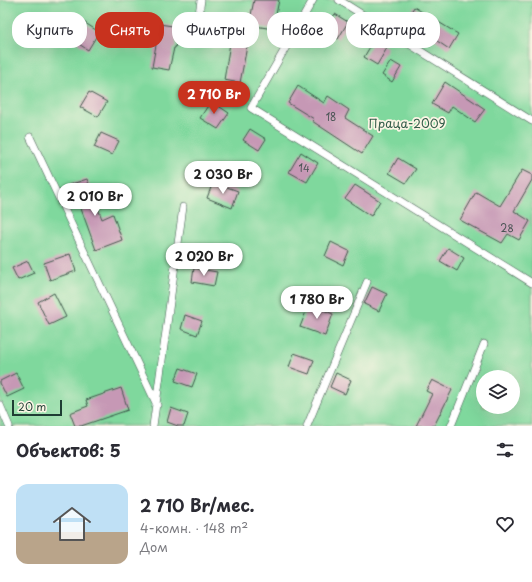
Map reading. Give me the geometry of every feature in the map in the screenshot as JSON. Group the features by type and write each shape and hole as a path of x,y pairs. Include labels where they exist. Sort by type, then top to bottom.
{"lane":[{"path":"199,12 201,0"},
{"path":"313,0 251,108 532,283"},
{"path":"339,0 532,122"},
{"path":"30,137 157,405"},
{"path":"154,426 184,207"},
{"path":"308,426 367,282"},
{"path":"451,426 484,344"},
{"path":"0,405 9,426"}],"green space":[{"name":"Праца-2009","path":"0,0 532,0 532,426 0,426"}],"building":[{"path":"254,0 279,0 277,12 267,12 267,28 259,27 259,12 252,12"},
{"path":"414,7 422,12 411,12"},
{"path":"338,16 346,21 346,25 338,39"},
{"path":"440,23 458,34 449,49 440,43"},
{"path":"87,24 95,29 95,39 88,50 85,48 87,48"},
{"path":"164,25 172,26 172,48 174,48 169,70 152,67 155,48 164,48"},
{"path":"229,48 247,48 240,83 224,80"},
{"path":"369,48 387,48 377,65 364,57"},
{"path":"391,61 401,67 392,82 382,75"},
{"path":"445,82 485,109 475,122 452,106 448,113 432,104"},
{"path":"298,86 324,103 328,96 349,110 345,118 373,136 362,154 312,121 314,119 288,103"},
{"path":"89,92 107,102 98,117 80,107"},
{"path":"211,101 229,113 218,129 200,118"},
{"path":"250,129 266,139 259,150 243,140"},
{"path":"101,133 119,141 112,155 94,147"},
{"path":"301,152 318,163 307,182 289,172"},
{"path":"398,158 416,169 406,183 389,173"},
{"path":"522,170 532,175 532,180 514,211 530,221 519,240 508,234 502,243 460,220 476,192 500,206"},
{"path":"87,179 102,219 113,214 122,240 96,250 80,206 77,207 69,185"},
{"path":"213,182 238,191 232,208 207,198"},
{"path":"355,185 380,201 371,216 345,199"},
{"path":"331,242 349,251 343,265 325,256"},
{"path":"448,248 464,258 457,271 440,261"},
{"path":"70,254 76,271 50,280 44,263"},
{"path":"28,261 34,273 18,280 12,268"},
{"path":"194,268 217,272 214,286 192,282"},
{"path":"372,287 387,294 379,311 364,304"},
{"path":"54,293 66,317 49,325 38,302"},
{"path":"309,304 333,314 325,336 300,327"},
{"path":"185,315 202,321 197,335 181,329"},
{"path":"294,353 314,360 309,374 289,367"},
{"path":"180,368 197,374 192,387 175,381"},
{"path":"16,373 24,389 7,397 0,381"},
{"path":"336,373 351,380 345,394 330,387"},
{"path":"432,380 452,390 434,426 416,426 432,394 426,391"},
{"path":"121,388 128,410 81,426 75,426 70,413 88,406 86,400"},
{"path":"171,408 188,414 184,426 178,426 167,422"}]}
